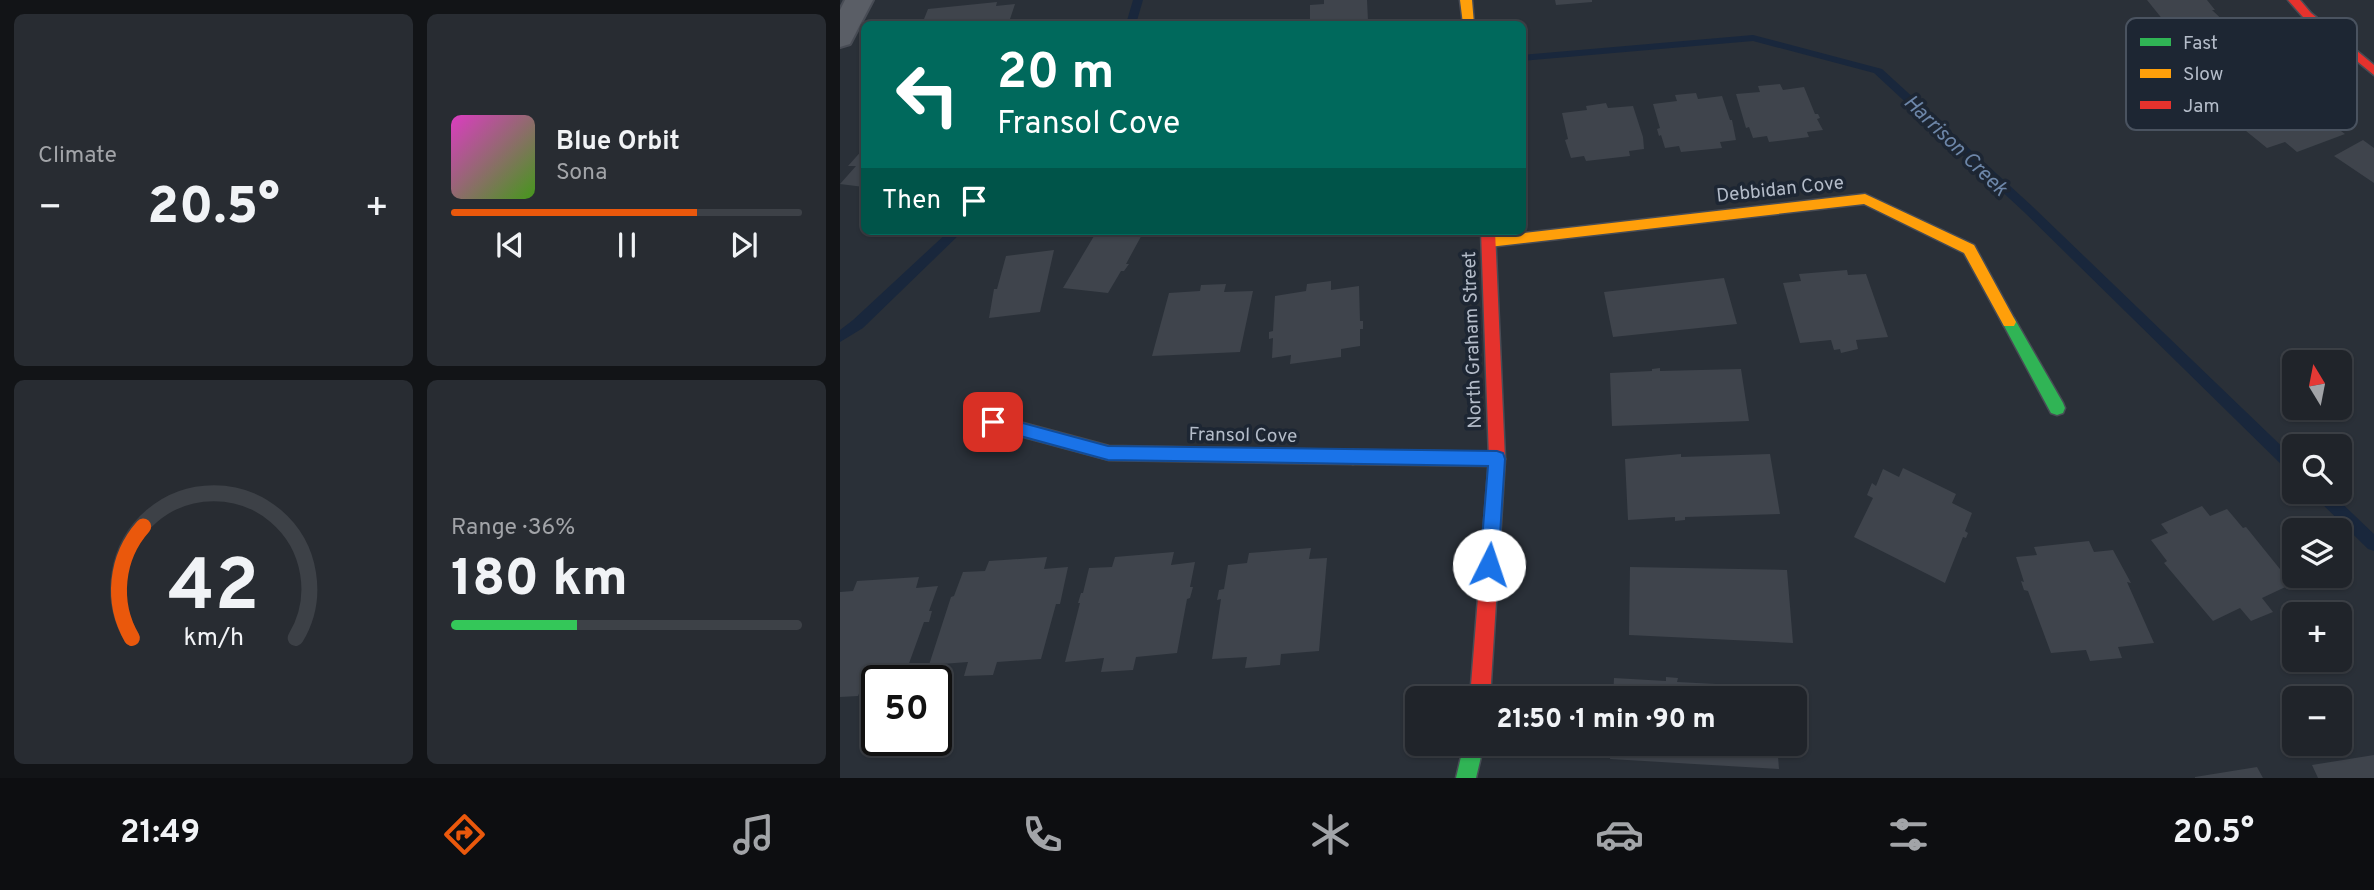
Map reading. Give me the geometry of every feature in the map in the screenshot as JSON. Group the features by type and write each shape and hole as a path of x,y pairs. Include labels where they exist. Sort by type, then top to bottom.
{"street":[{"path":"840,38 859,0"},
{"path":"1466,0 1469,21"},
{"path":"2294,0 2311,18"},
{"path":"2357,57 2374,71"},
{"name":"Debbidan Cove","path":"1526,233 1865,200 1969,249 2057,408"},
{"name":"Debbidan Cove","path":"1488,237 1508,235"},
{"name":"North Graham Street","path":"1481,686 1497,459 1488,237"},
{"name":"Fransol Cove","path":"993,422 1108,453 1497,459"},
{"path":"1466,778 1471,756"}],"building":[{"path":"1324,0 1367,0 1368,21 1310,21 1310,5 1324,4"},
{"path":"1555,0 1592,0 1592,2 1556,5"},
{"path":"2147,0 2207,0 2220,18 2162,18"},
{"path":"997,2 996,6 1015,4 1009,21 923,21 928,9"},
{"path":"1780,84 1783,90 1804,87 1815,114 1820,118 1817,119 1823,130 1807,132 1809,137 1769,142 1767,136 1753,138 1749,127 1746,128 1736,94 1760,92 1758,86"},
{"path":"1696,93 1698,99 1722,96 1732,120 1736,140 1720,142 1722,148 1681,152 1679,146 1665,148 1657,129 1660,128 1653,104 1677,101 1675,95"},
{"path":"1606,103 1608,108 1633,106 1644,149 1629,151 1630,156 1586,161 1584,156 1571,158 1565,140 1568,139 1562,113 1587,110 1586,106"},
{"path":"2245,130 2340,130 2345,134 2297,152 2285,142 2267,148"},
{"path":"2363,140 2374,148 2374,183 2334,156"},
{"path":"861,151 861,187 840,184 856,166 848,166"},
{"path":"1095,235 1142,235 1126,264 1129,264 1121,271 1108,293 1063,288"},
{"path":"1054,250 1040,312 989,318 994,289 997,289 1006,256"},
{"path":"1847,270 1848,275 1866,274 1888,337 1856,340 1858,349 1841,353 1840,349 1834,350 1831,340 1800,343 1783,283 1801,281 1799,274"},
{"path":"1724,278 1737,324 1613,337 1604,292"},
{"path":"1331,281 1331,290 1359,286 1360,321 1363,321 1360,346 1341,349 1341,357 1290,364 1291,355 1272,358 1273,338 1269,339 1269,332 1273,331 1275,296 1306,291 1307,284"},
{"path":"1226,284 1224,292 1253,291 1240,352 1152,356 1169,293 1200,291 1201,285"},
{"path":"1660,368 1660,371 1741,369 1749,421 1612,426 1610,373 1652,371"},
{"path":"1681,454 1681,457 1770,454 1780,514 1685,517 1685,520 1675,521 1675,517 1628,520 1625,459"},
{"path":"1903,468 1956,494 1952,503 1972,513 1965,531 1968,533 1966,538 1963,537 1945,583 1854,537 1873,498 1867,495 1872,483 1876,486 1883,469 1899,477"},
{"path":"2202,506 2210,516 2227,509 2243,528 2246,527 2282,572 2283,588 2262,598 2273,612 2251,621 2240,608 2213,621 2164,563 2167,561 2151,540 2168,533 2161,524"},
{"path":"2089,541 2094,552 2113,550 2131,583 2127,582 2154,643 2118,647 2122,658 2090,661 2086,650 2051,653 2028,591 2024,590 2021,581 2024,582 2016,557 2037,555 2034,547"},
{"path":"1311,548 1309,559 1327,558 1319,651 1281,654 1280,665 1245,668 1247,657 1212,659 1221,599 1217,600 1219,590 1224,589 1228,565 1247,563 1249,553"},
{"path":"1174,552 1171,565 1195,562 1190,587 1193,587 1190,598 1187,599 1177,653 1136,657 1133,670 1101,672 1104,658 1065,662 1089,568 1112,567 1115,557"},
{"path":"1047,557 1044,569 1068,567 1060,604 1056,604 1041,659 997,662 993,675 964,676 968,662 929,665 951,597 954,596 963,572 985,571 989,561"},
{"path":"1630,567 1787,570 1793,643 1629,635"},
{"path":"919,577 916,588 938,586 929,611 932,611 929,622 924,622 908,665 861,665 861,689 858,696 840,697 840,592 853,591 857,581"},
{"path":"1666,677 1678,678 1677,682 1755,686 1614,686 1614,678 1666,681"},
{"path":"2374,755 2374,778 2318,778 2312,765"},
{"path":"1610,756 1778,756 1779,769 1610,759"},
{"path":"2257,767 2263,778 2195,778 2195,777"}],"waterway":[{"name":"Harrison Creek","path":"1132,21 1138,0"},
{"name":"Harrison Creek","path":"1526,58 1753,38 1878,71 2028,209 2282,455"},
{"path":"840,337 858,324 953,235"},
{"name":"Harrison Creek","path":"2332,504 2374,544"}],"traffic: fast":[{"path":"2009,322 2057,408"},
{"path":"993,422 1109,453 1353,457"},
{"path":"1466,778 1471,756"}],"traffic: slow":[{"path":"1466,0 1469,21"},
{"path":"1489,242 1865,199 1969,249 2009,322"},
{"path":"1353,457 1497,459"}],"traffic: jam":[{"path":"2294,0 2311,18"},
{"path":"2357,57 2374,71"},
{"path":"1481,686 1497,459 1488,235"}],"route":[{"path":"993,422 1108,453 1497,459 1489,565"}]}
